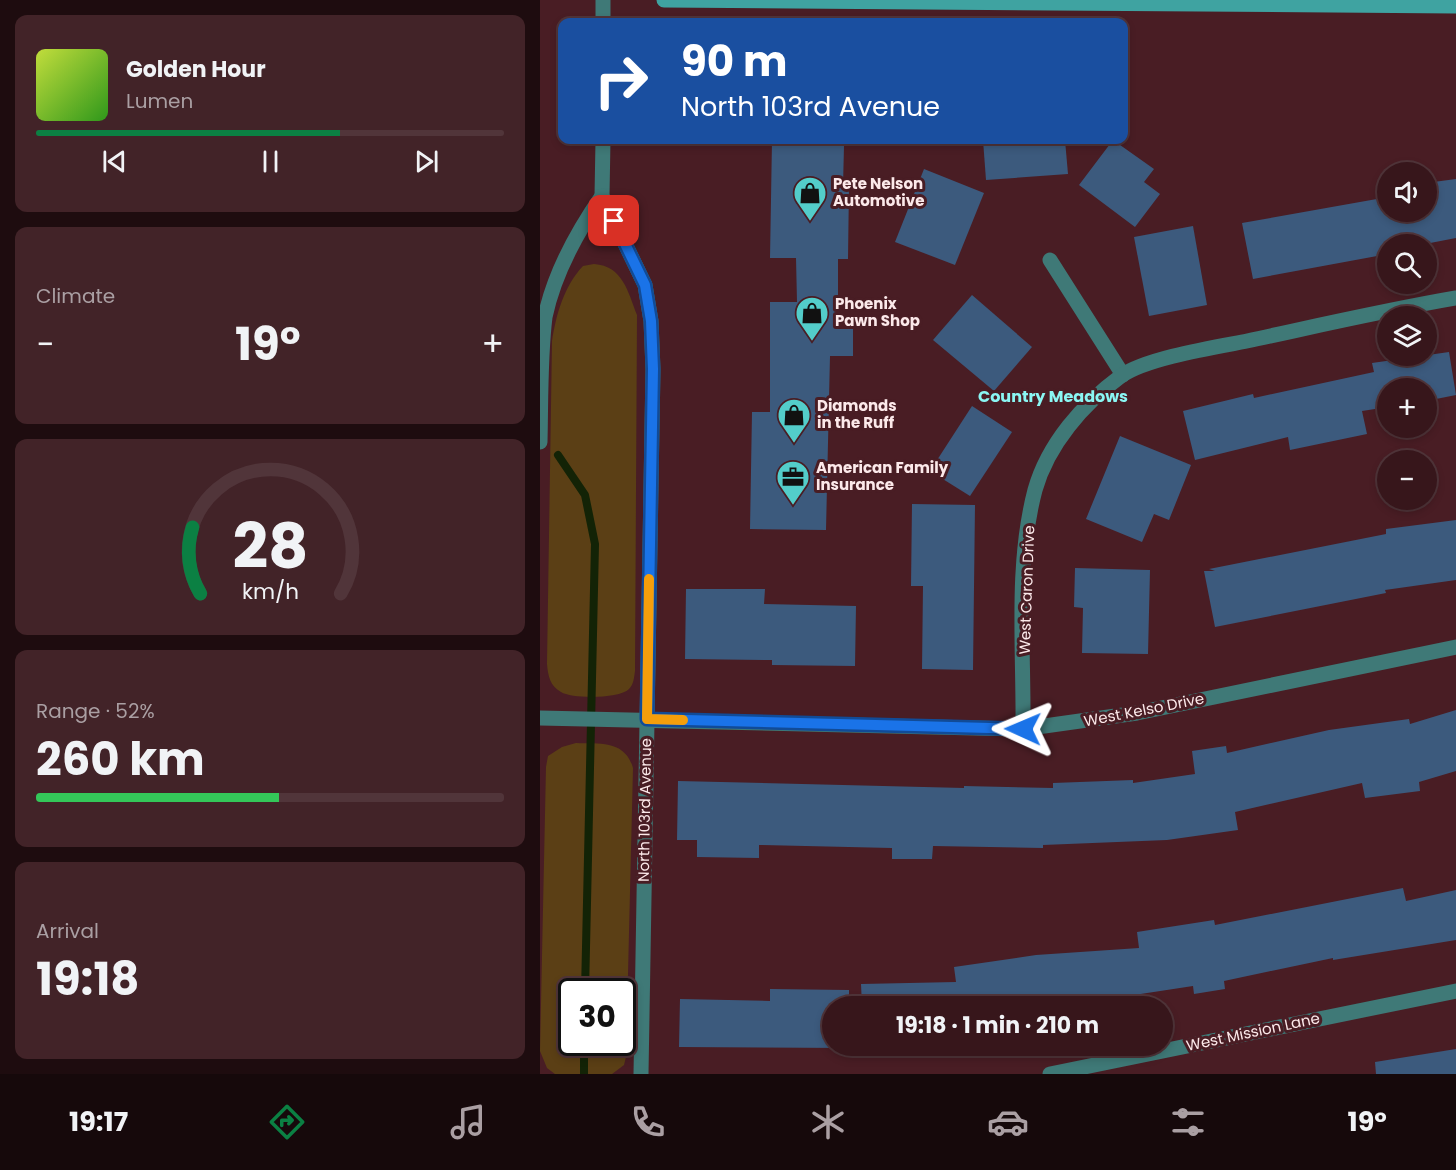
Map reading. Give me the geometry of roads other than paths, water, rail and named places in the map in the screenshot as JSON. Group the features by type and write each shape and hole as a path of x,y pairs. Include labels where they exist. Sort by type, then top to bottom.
{"main road":[{"path":"664,0 1456,6"}],"street":[{"path":"603,0 603,18"},
{"name":"North 103rd Avenue","path":"603,144 602,196 645,285 651,321 653,369 641,1074"},
{"path":"540,442 544,318 553,291 582,225 602,196"},
{"path":"1050,260 1123,375"},
{"name":"West Caron Drive","path":"1023,729 1024,576 1028,530 1036,489 1049,455 1064,431 1123,375 1188,353 1456,298"},
{"name":"West Kelso Drive","path":"540,718 1023,729 1137,713 1456,646"},
{"name":"West Mission Lane","path":"1050,1074 1456,991"}],"waterway":[{"path":"558,455 585,495 595,544 585,978"},
{"path":"584,1056 584,1074"}],"place":[{"name":"Pete Nelson Automotive","path":"810,222"},
{"name":"Phoenix Pawn Shop","path":"812,342"},
{"name":"Diamonds in the Ruff","path":"794,444"},
{"name":"American Family Insurance","path":"793,506"}],"district":[{"name":"Country Meadows","path":"1053,396"}]}
